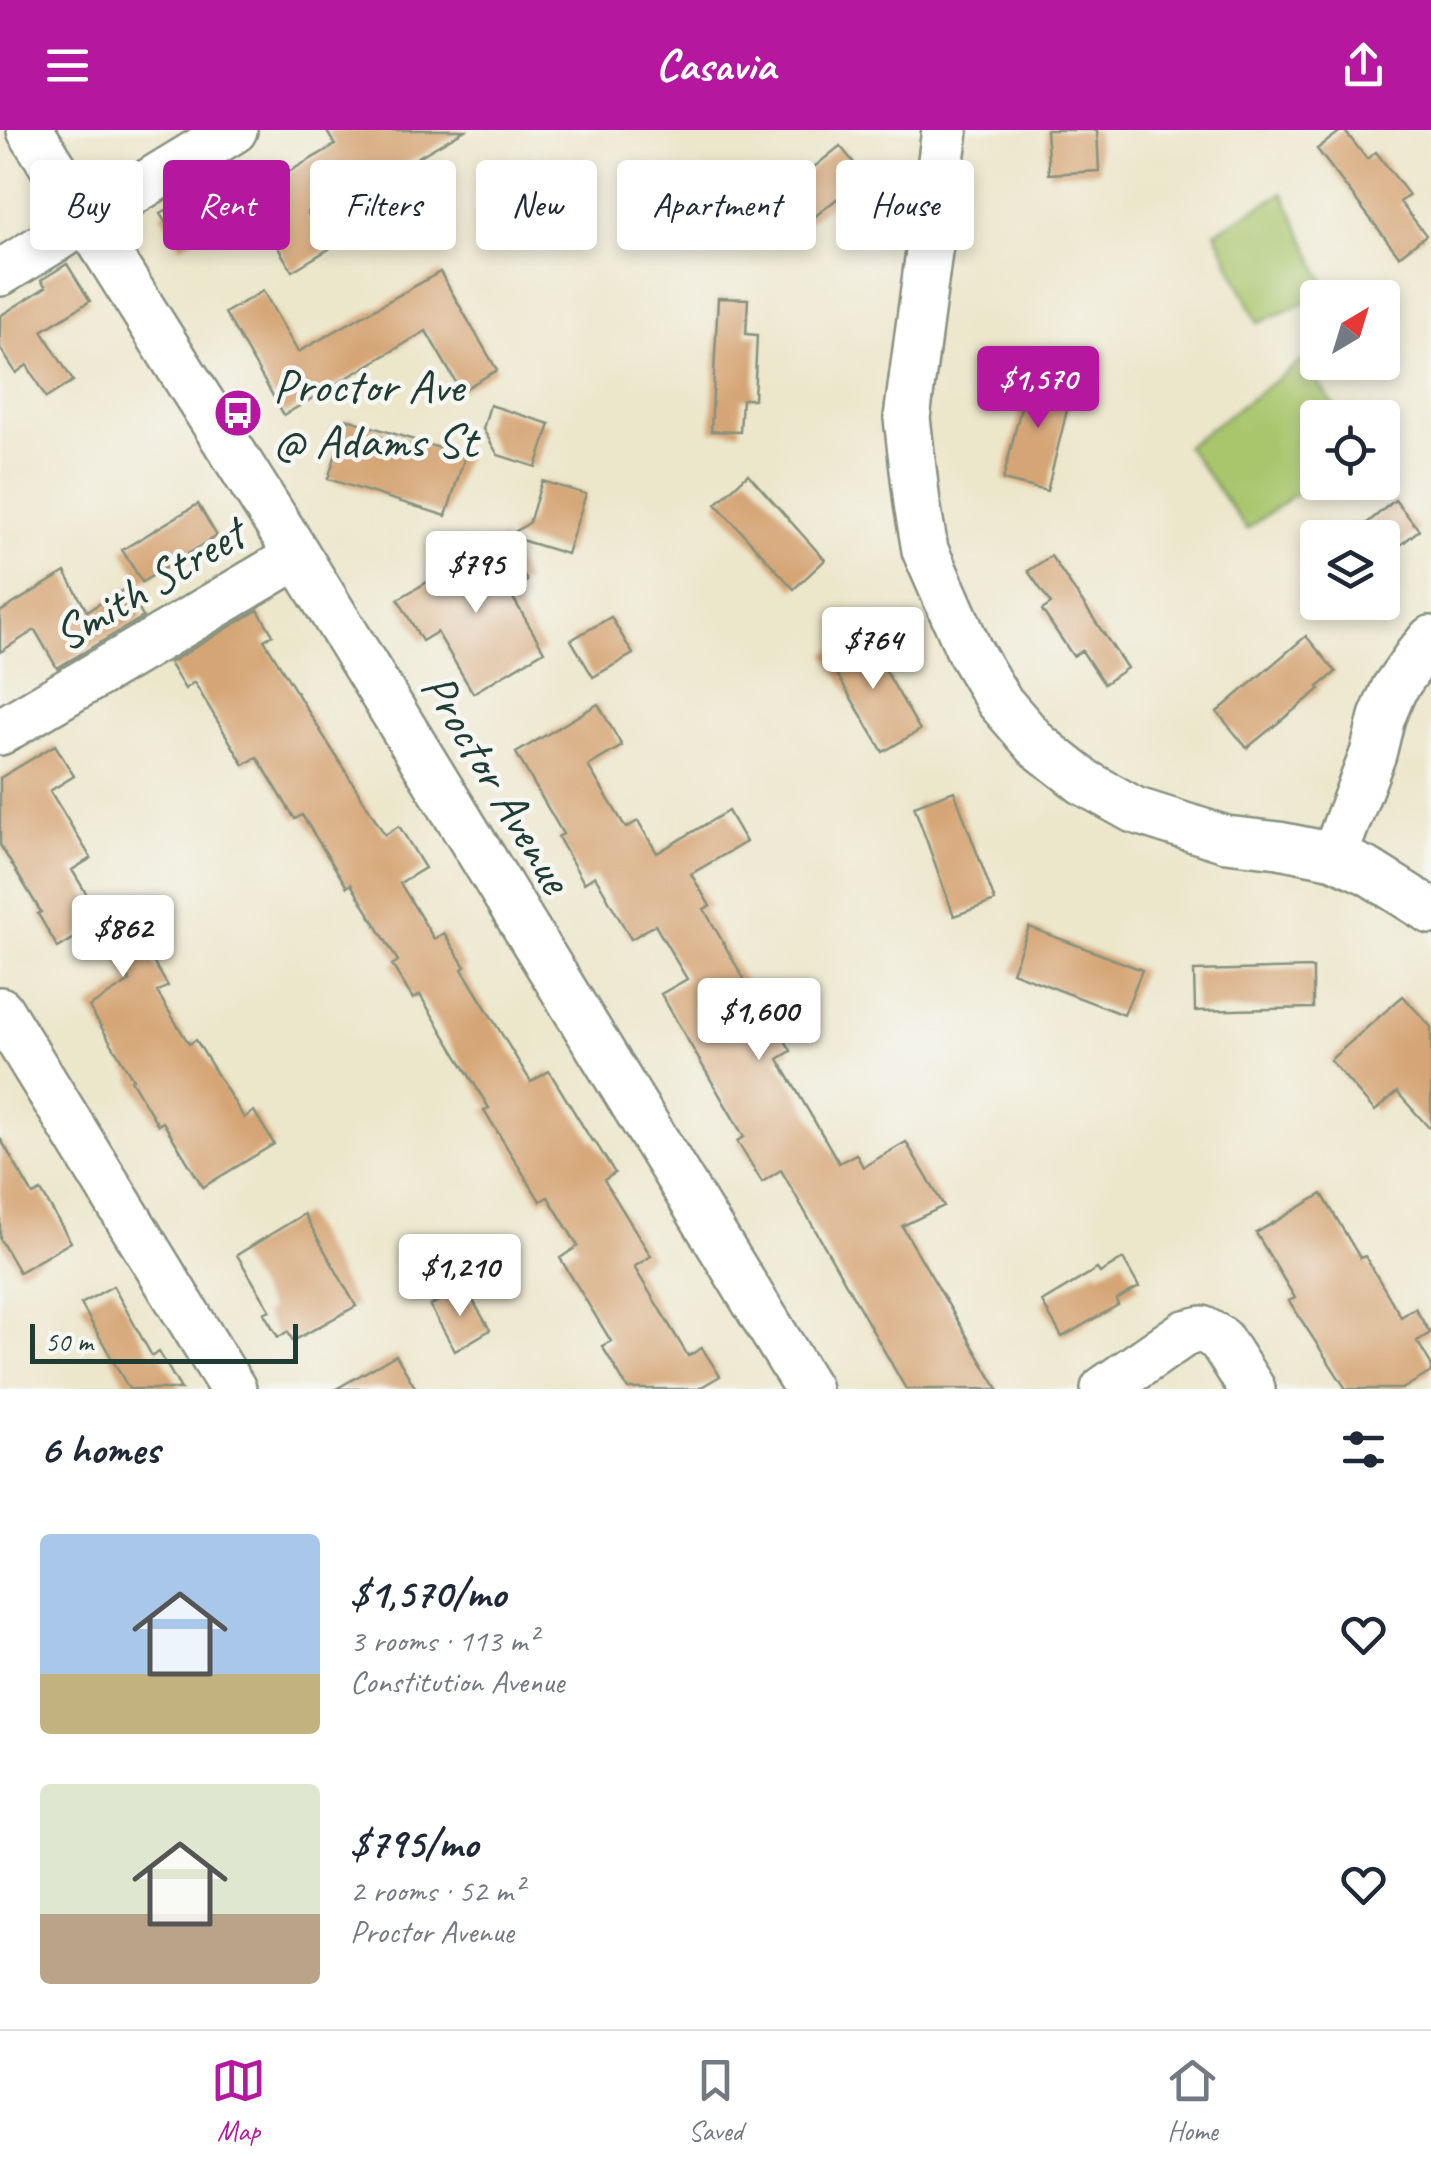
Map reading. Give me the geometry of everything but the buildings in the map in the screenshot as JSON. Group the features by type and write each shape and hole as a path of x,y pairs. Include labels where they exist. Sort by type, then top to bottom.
{"street":[{"name":"Proctor Avenue","path":"30,130 49,160"},
{"path":"143,185 234,130"},
{"path":"945,130 907,418 926,550 969,650 999,701 1037,746 1084,782 1134,810 1226,840 1279,844 1334,856 1369,872 1431,911"},
{"path":"0,273 37,250"},
{"name":"Proctor Avenue","path":"106,250 808,1389"},
{"name":"Smith Street","path":"0,732 298,556"},
{"path":"1334,856 1394,689 1431,639"},
{"path":"0,1010 18,1077 233,1389"},
{"path":"1104,1389 1185,1333 1202,1328 1220,1339 1252,1389"}],"green space":[{"path":"1283,193 1323,280 1300,280 1300,305 1258,323 1215,232"},
{"path":"1300,362 1300,380 1316,380 1331,400 1300,400 1300,490 1247,529 1186,446"}],"place":[{"name":"Proctor Ave @ Adams St","path":"238,413"}]}
